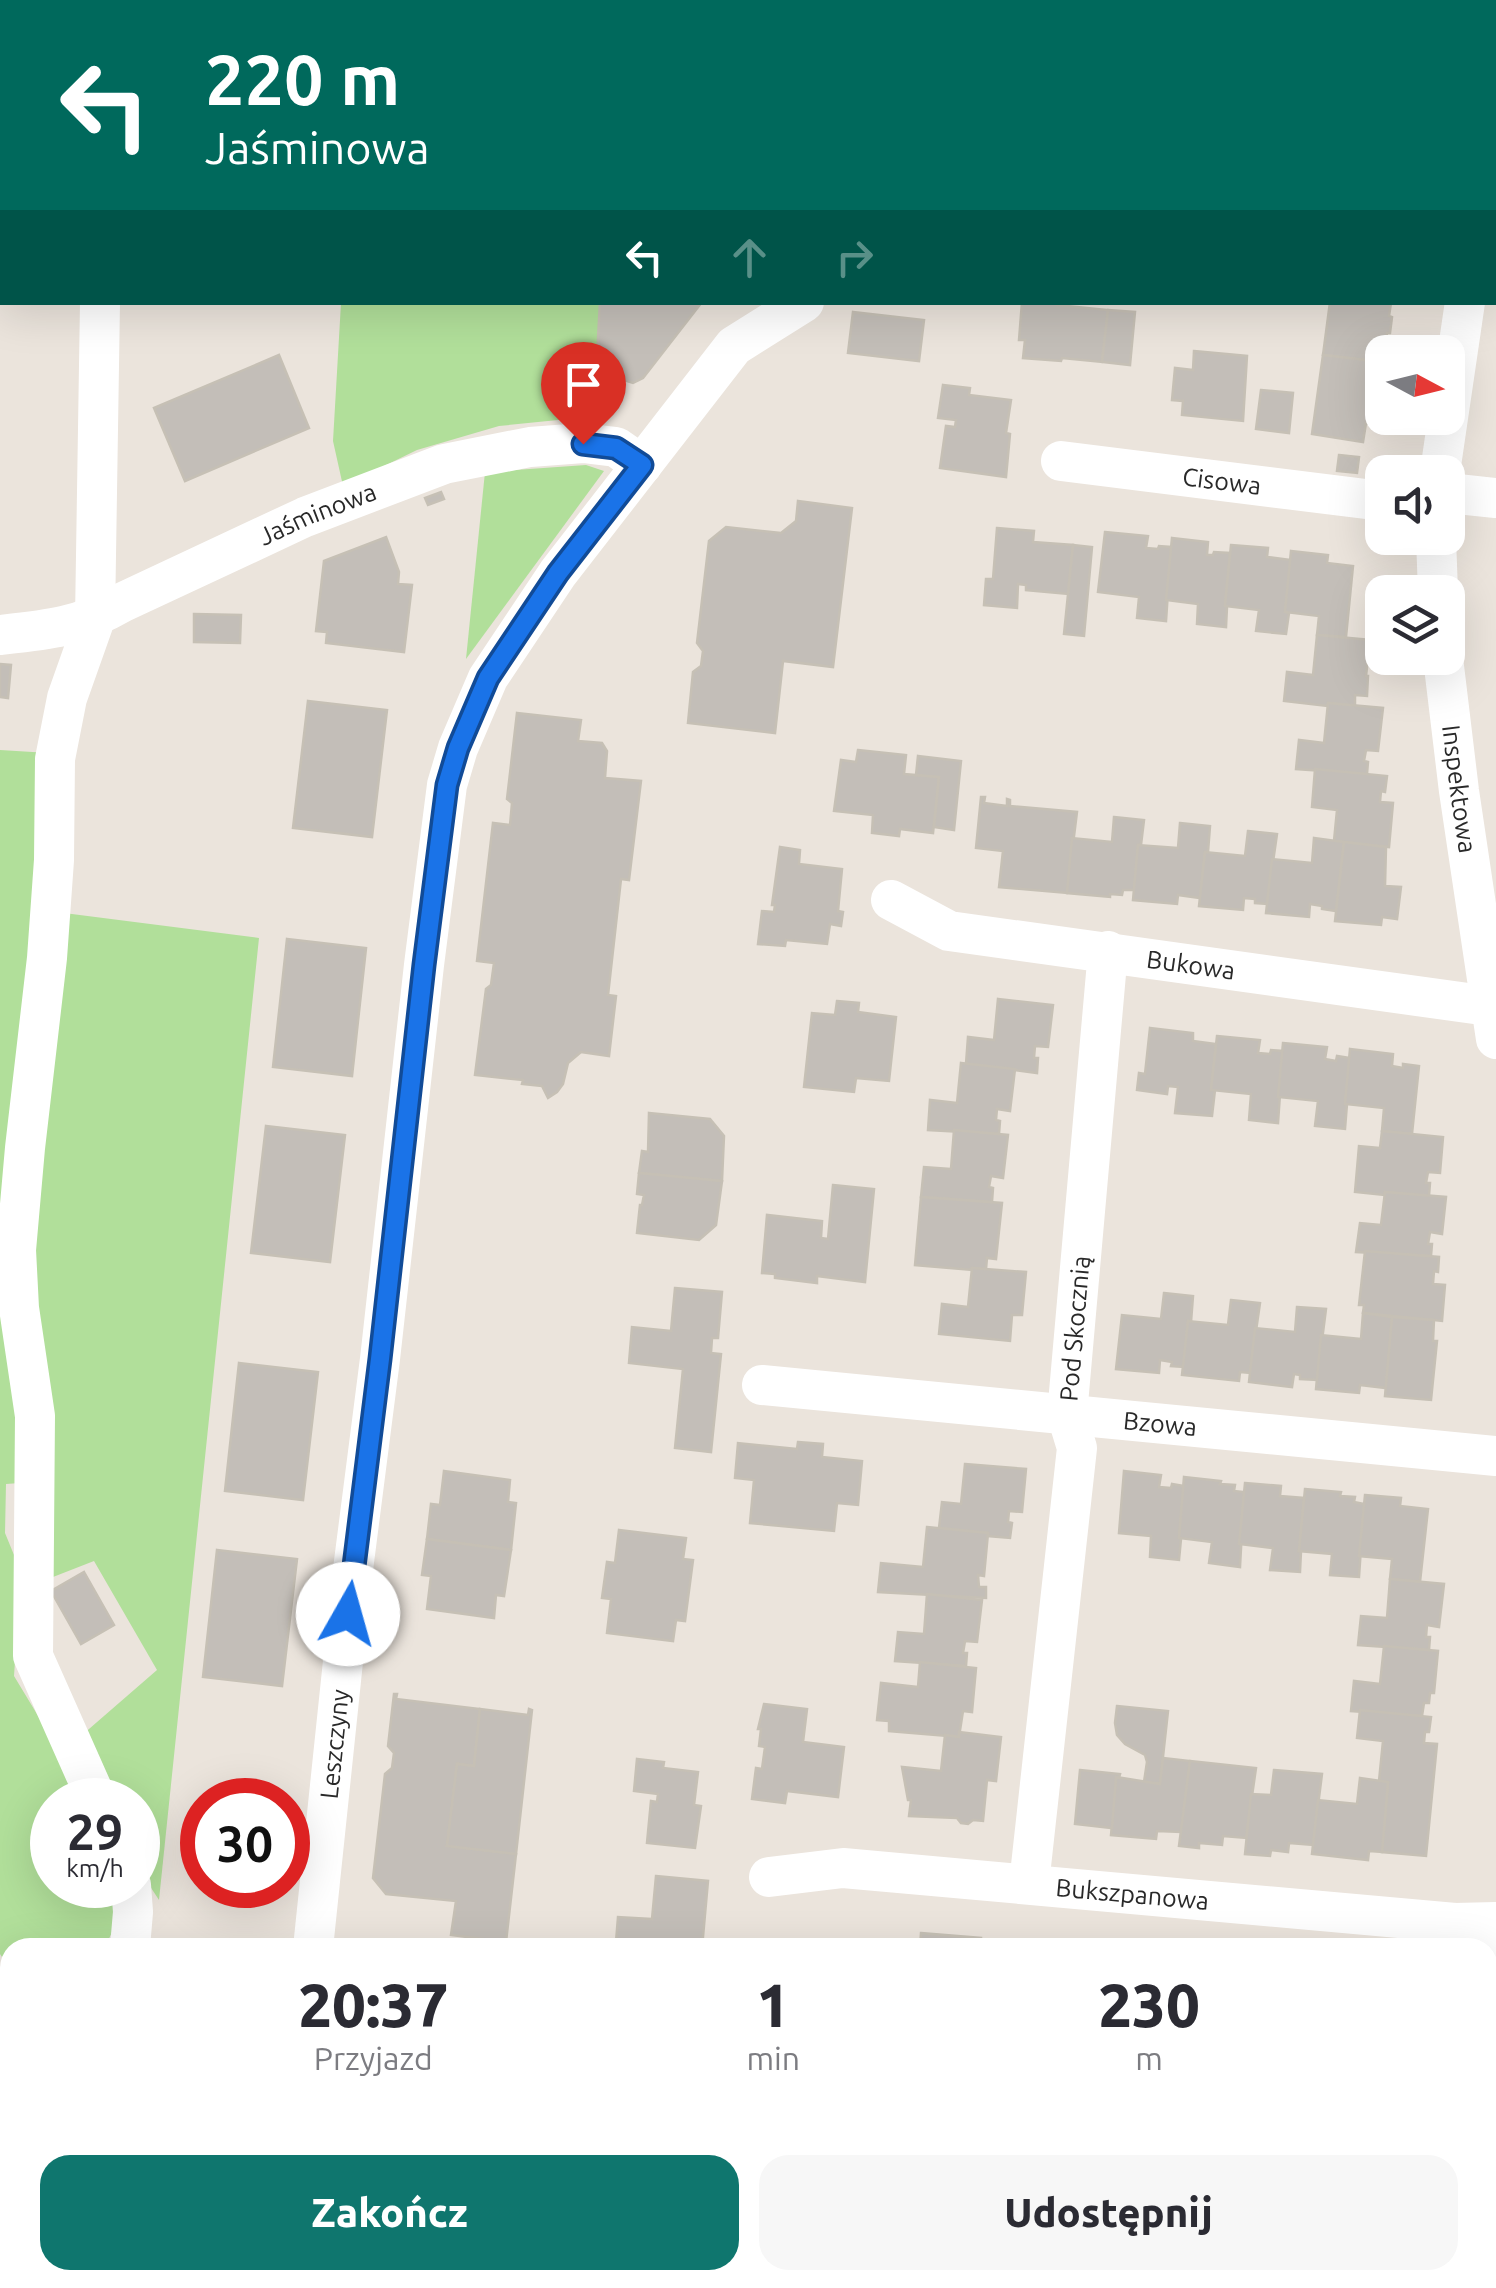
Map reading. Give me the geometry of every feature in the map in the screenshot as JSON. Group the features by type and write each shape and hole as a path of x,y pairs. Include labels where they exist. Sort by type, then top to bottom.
{"street":[{"path":"87,1778 33,1656 35,1416 19,1308 16,1250 47,958 54,860 55,759 67,698 94,619 100,305"},
{"name":"Leszczyny","path":"314,1938 349,1604 447,785 488,678 558,573 734,346 799,305"},
{"path":"1442,455 1464,305"},
{"name":"Jaśminowa","path":"0,635 94,619 305,517 444,464 530,447 583,444 616,448 642,465"},
{"name":"Cisowa","path":"1062,461 1365,499"},
{"path":"1465,495 1496,498"},
{"name":"Inspektowa","path":"1446,675 1459,791 1495,1018"},
{"name":"Bukowa","path":"890,900 949,931 1108,952 1495,1018"},
{"name":"Pod Skocznią","path":"1029,1884 1077,1448 1067,1415 1108,952"},
{"name":"Bzowa","path":"762,1385 1496,1456"},
{"name":"Bukszpanowa","path":"770,1877 843,1868 1455,1923 1496,1922"},
{"path":"131,1938 133,1908"}],"green space":[{"path":"341,305 600,305 592,412 583,421 499,426 417,450 343,486 333,441"},
{"path":"586,465 604,471 466,659 485,472"},
{"path":"0,750 49,753 18,1371 20,1483 6,1484 5,1533 21,1572 14,1676 75,1778 30,1778 30,1908 114,1908 115,1926 109,1938 0,1938"},
{"path":"64,913 259,938 160,1890 160,1778 92,1778 74,1742 157,1670 94,1561 53,1577 26,1288"}],"building":[{"path":"600,305 700,305 643,378 633,383 624,380 612,390 605,375 606,357 597,357"},
{"path":"1022,305 1108,310 1102,362 1023,358 1025,340 1019,340"},
{"path":"1330,305 1391,305 1390,333 1365,335 1365,360 1323,355"},
{"path":"1108,310 1135,312 1130,365 1102,362"},
{"path":"853,312 924,320 919,361 848,353"},
{"path":"1194,351 1247,356 1243,421 1182,415 1183,401 1172,400 1175,368 1193,370"},
{"path":"279,355 309,428 185,481 154,408"},
{"path":"1323,355 1365,360 1363,442 1312,434"},
{"path":"943,385 970,388 969,395 1011,400 1006,477 940,468 946,426 955,427 956,420 938,418"},
{"path":"1261,390 1293,393 1289,433 1256,429"},
{"path":"1339,455 1359,457 1357,473 1337,471"},
{"path":"441,492 444,499 428,505 425,498"},
{"path":"798,501 852,508 833,667 783,661 775,733 688,723 693,672 701,666 703,651 697,643 709,541 726,527 781,533 796,521"},
{"path":"997,528 1034,531 1033,542 1073,545 1068,594 1026,590 1026,585 1018,584 1017,608 984,605 986,579 993,579"},
{"path":"1105,532 1148,536 1146,548 1171,547 1166,621 1137,618 1139,597 1098,592"},
{"path":"386,537 399,572 398,584 412,585 404,652 326,643 327,632 316,631 324,561"},
{"path":"1172,538 1208,542 1207,555 1230,553 1226,627 1197,624 1198,604 1166,600"},
{"path":"1073,545 1092,547 1084,636 1064,634"},
{"path":"1231,545 1268,548 1267,557 1291,560 1286,634 1256,631 1259,610 1225,606"},
{"path":"1291,551 1328,555 1327,563 1353,566 1346,637 1317,635 1319,616 1285,612"},
{"path":"194,614 241,615 240,643 194,642"},
{"path":"1317,635 1365,640 1367,696 1355,695 1355,706 1284,701 1287,672 1313,675"},
{"path":"0,664 11,665 8,698 0,697"},
{"path":"308,701 387,710 372,837 293,828"},
{"path":"1328,703 1383,708 1378,751 1366,750 1367,774 1296,769 1299,740 1324,743"},
{"path":"517,713 581,720 578,741 602,743 607,751 605,778 641,781 629,880 621,879 608,995 616,996 609,1056 581,1052 568,1063 563,1084 548,1098 542,1086 522,1084 523,1080 475,1075 486,989 491,985 494,963 477,961 493,823 510,825 512,803 507,799"},
{"path":"858,750 906,755 904,774 939,777 933,833 900,829 899,836 872,833 873,815 834,811 841,760 856,762"},
{"path":"918,756 961,761 954,830 934,827 939,777 916,775"},
{"path":"1315,769 1387,776 1380,802 1393,803 1389,847 1334,841 1337,810 1312,807"},
{"path":"981,797 985,797 984,803 1007,806 1007,799 1010,806 1077,812 1067,893 999,887 1003,851 976,848"},
{"path":"1114,817 1144,820 1134,890 1123,890 1122,895 1110,897 1067,893 1072,838 1112,842"},
{"path":"1180,823 1210,826 1200,898 1178,895 1177,904 1133,900 1138,845 1178,848"},
{"path":"1248,831 1277,834 1267,904 1244,898 1243,910 1199,906 1205,852 1245,856"},
{"path":"1314,838 1344,842 1336,911 1310,904 1309,917 1266,913 1272,859 1312,863"},
{"path":"1344,842 1386,847 1385,886 1401,887 1397,919 1382,917 1381,925 1335,921"},
{"path":"780,847 800,850 799,864 842,869 838,911 843,912 841,926 830,924 827,944 786,940 785,946 758,944 762,911 774,912"},
{"path":"287,939 366,948 352,1076 273,1067"},
{"path":"998,999 1053,1005 1048,1047 1035,1046 1037,1073 966,1064 968,1037 994,1040"},
{"path":"837,1001 859,1003 858,1012 896,1017 889,1081 856,1078 854,1092 804,1087 812,1013 835,1015"},
{"path":"1150,1028 1193,1033 1193,1041 1216,1044 1212,1116 1175,1113 1178,1087 1168,1086 1167,1094 1137,1090 1139,1073 1145,1074"},
{"path":"1217,1036 1260,1040 1258,1053 1283,1051 1278,1123 1249,1120 1251,1094 1211,1090"},
{"path":"1283,1043 1327,1047 1325,1059 1350,1058 1345,1129 1315,1126 1318,1101 1278,1097"},
{"path":"1350,1049 1393,1054 1392,1066 1419,1066 1412,1134 1382,1131 1384,1108 1345,1104"},
{"path":"961,1063 1015,1069 1010,1111 997,1109 999,1134 928,1130 930,1100 957,1103"},
{"path":"649,1113 710,1119 724,1136 722,1181 639,1173 642,1151 648,1152"},
{"path":"266,1126 345,1135 330,1262 251,1253"},
{"path":"954,1130 1008,1135 1003,1178 991,1176 992,1202 921,1197 924,1167 951,1169"},
{"path":"1382,1131 1443,1137 1440,1173 1428,1172 1429,1196 1355,1192 1359,1146 1380,1148"},
{"path":"639,1173 722,1181 716,1225 699,1240 637,1233 644,1195 637,1194"},
{"path":"833,1185 874,1189 865,1282 817,1276 817,1283 762,1273 767,1215 822,1221 821,1238 828,1239"},
{"path":"1385,1192 1446,1197 1442,1234 1430,1232 1431,1256 1356,1252 1360,1223 1381,1225"},
{"path":"921,1197 1002,1203 996,1259 987,1258 986,1269 915,1265"},
{"path":"1365,1251 1439,1257 1433,1284 1445,1285 1442,1321 1363,1313 1364,1305 1359,1305"},
{"path":"972,1268 1026,1272 1022,1315 1012,1315 1010,1341 939,1334 942,1304 968,1307"},
{"path":"675,1288 722,1292 718,1338 712,1338 711,1353 721,1354 711,1452 675,1448 683,1369 629,1363 632,1327 671,1331"},
{"path":"1164,1293 1193,1296 1184,1367 1160,1360 1159,1373 1116,1369 1122,1315 1161,1319"},
{"path":"1231,1300 1260,1303 1250,1373 1240,1372 1239,1381 1182,1375 1188,1321 1228,1325"},
{"path":"1297,1307 1326,1309 1317,1380 1300,1379 1300,1375 1294,1374 1292,1387 1249,1382 1255,1328 1295,1332"},
{"path":"1363,1313 1392,1317 1386,1388 1360,1385 1359,1393 1316,1389 1321,1335 1361,1339"},
{"path":"1392,1317 1434,1320 1433,1341 1437,1341 1431,1400 1385,1396"},
{"path":"239,1363 318,1372 303,1500 225,1491"},
{"path":"798,1442 823,1444 822,1457 862,1461 858,1505 837,1503 834,1531 750,1523 754,1480 735,1478 738,1443 797,1449"},
{"path":"965,1464 1026,1469 1022,1512 1009,1511 1010,1538 939,1528 942,1502 961,1504"},
{"path":"444,1471 510,1480 508,1502 516,1503 511,1550 427,1539 431,1504 440,1505"},
{"path":"1124,1471 1161,1475 1159,1487 1184,1486 1179,1560 1150,1557 1151,1536 1119,1533"},
{"path":"1184,1477 1221,1481 1220,1484 1235,1485 1234,1491 1244,1492 1240,1567 1209,1563 1212,1542 1179,1538"},
{"path":"1245,1483 1281,1486 1280,1496 1304,1498 1300,1572 1270,1570 1273,1548 1239,1544"},
{"path":"1305,1489 1341,1492 1340,1496 1355,1497 1354,1502 1364,1504 1359,1577 1330,1575 1332,1554 1299,1551"},
{"path":"1365,1495 1401,1498 1400,1506 1428,1509 1420,1582 1390,1579 1392,1559 1359,1556"},
{"path":"927,1527 988,1533 984,1576 978,1575 979,1587 986,1587 986,1598 878,1592 881,1563 923,1567"},
{"path":"619,1530 686,1538 683,1559 693,1560 685,1621 676,1620 673,1641 607,1633 611,1599 602,1598 607,1562 615,1563"},
{"path":"427,1539 511,1550 504,1596 496,1595 494,1618 427,1609 431,1576 422,1575"},
{"path":"217,1550 297,1559 282,1686 203,1677"},
{"path":"84,1572 114,1625 81,1644 51,1591"},
{"path":"1390,1579 1444,1584 1439,1627 1427,1625 1429,1650 1358,1645 1361,1616 1387,1618"},
{"path":"927,1594 982,1600 977,1642 965,1641 966,1666 895,1661 898,1632 924,1634"},
{"path":"1384,1646 1438,1651 1434,1693 1430,1693 1429,1703 1424,1703 1422,1716 1351,1711 1354,1681 1380,1684"},
{"path":"920,1662 976,1668 972,1712 963,1711 959,1737 889,1731 889,1721 877,1720 881,1683 918,1687"},
{"path":"394,1694 396,1699 480,1709 474,1766 457,1764 447,1846 516,1854 506,1938 451,1935 456,1901 386,1894 373,1878 385,1774 392,1768 394,1753 388,1746"},
{"path":"764,1704 807,1709 803,1742 844,1747 838,1797 787,1791 785,1803 752,1799 756,1768 762,1769 765,1747 759,1746 758,1729"},
{"path":"1117,1706 1168,1711 1160,1784 1144,1782 1145,1755 1117,1735"},
{"path":"480,1709 528,1715 532,1710 516,1854 447,1846 457,1764 474,1766"},
{"path":"1360,1710 1431,1717 1424,1743 1437,1744 1426,1856 1382,1852 1388,1782 1379,1781 1383,1741 1357,1738"},
{"path":"959,1732 1001,1737 996,1781 987,1780 983,1821 968,1824 957,1818 909,1816 911,1800 902,1767 941,1771 945,1735 959,1737"},
{"path":"1163,1758 1190,1761 1181,1832 1157,1831 1156,1839 1111,1835 1116,1777 1160,1784"},
{"path":"637,1759 664,1762 663,1768 698,1772 694,1805 701,1806 695,1848 647,1843 651,1801 657,1802 658,1794 634,1791"},
{"path":"1190,1761 1256,1768 1246,1838 1223,1836 1222,1845 1179,1846"},
{"path":"1080,1770 1120,1774 1116,1777 1112,1828 1075,1824"},
{"path":"1274,1770 1322,1774 1313,1845 1289,1843 1288,1852 1271,1850 1270,1856 1245,1854 1251,1794 1271,1795"},
{"path":"1360,1778 1388,1782 1382,1852 1369,1851 1368,1860 1312,1854 1318,1800 1357,1804"},
{"path":"656,1876 708,1881 703,1938 616,1938 618,1917 652,1919"},
{"path":"921,1933 981,1938 921,1938"}],"route":[{"path":"348,1614 447,785 488,678 558,573 642,465 616,448 583,444"}]}
